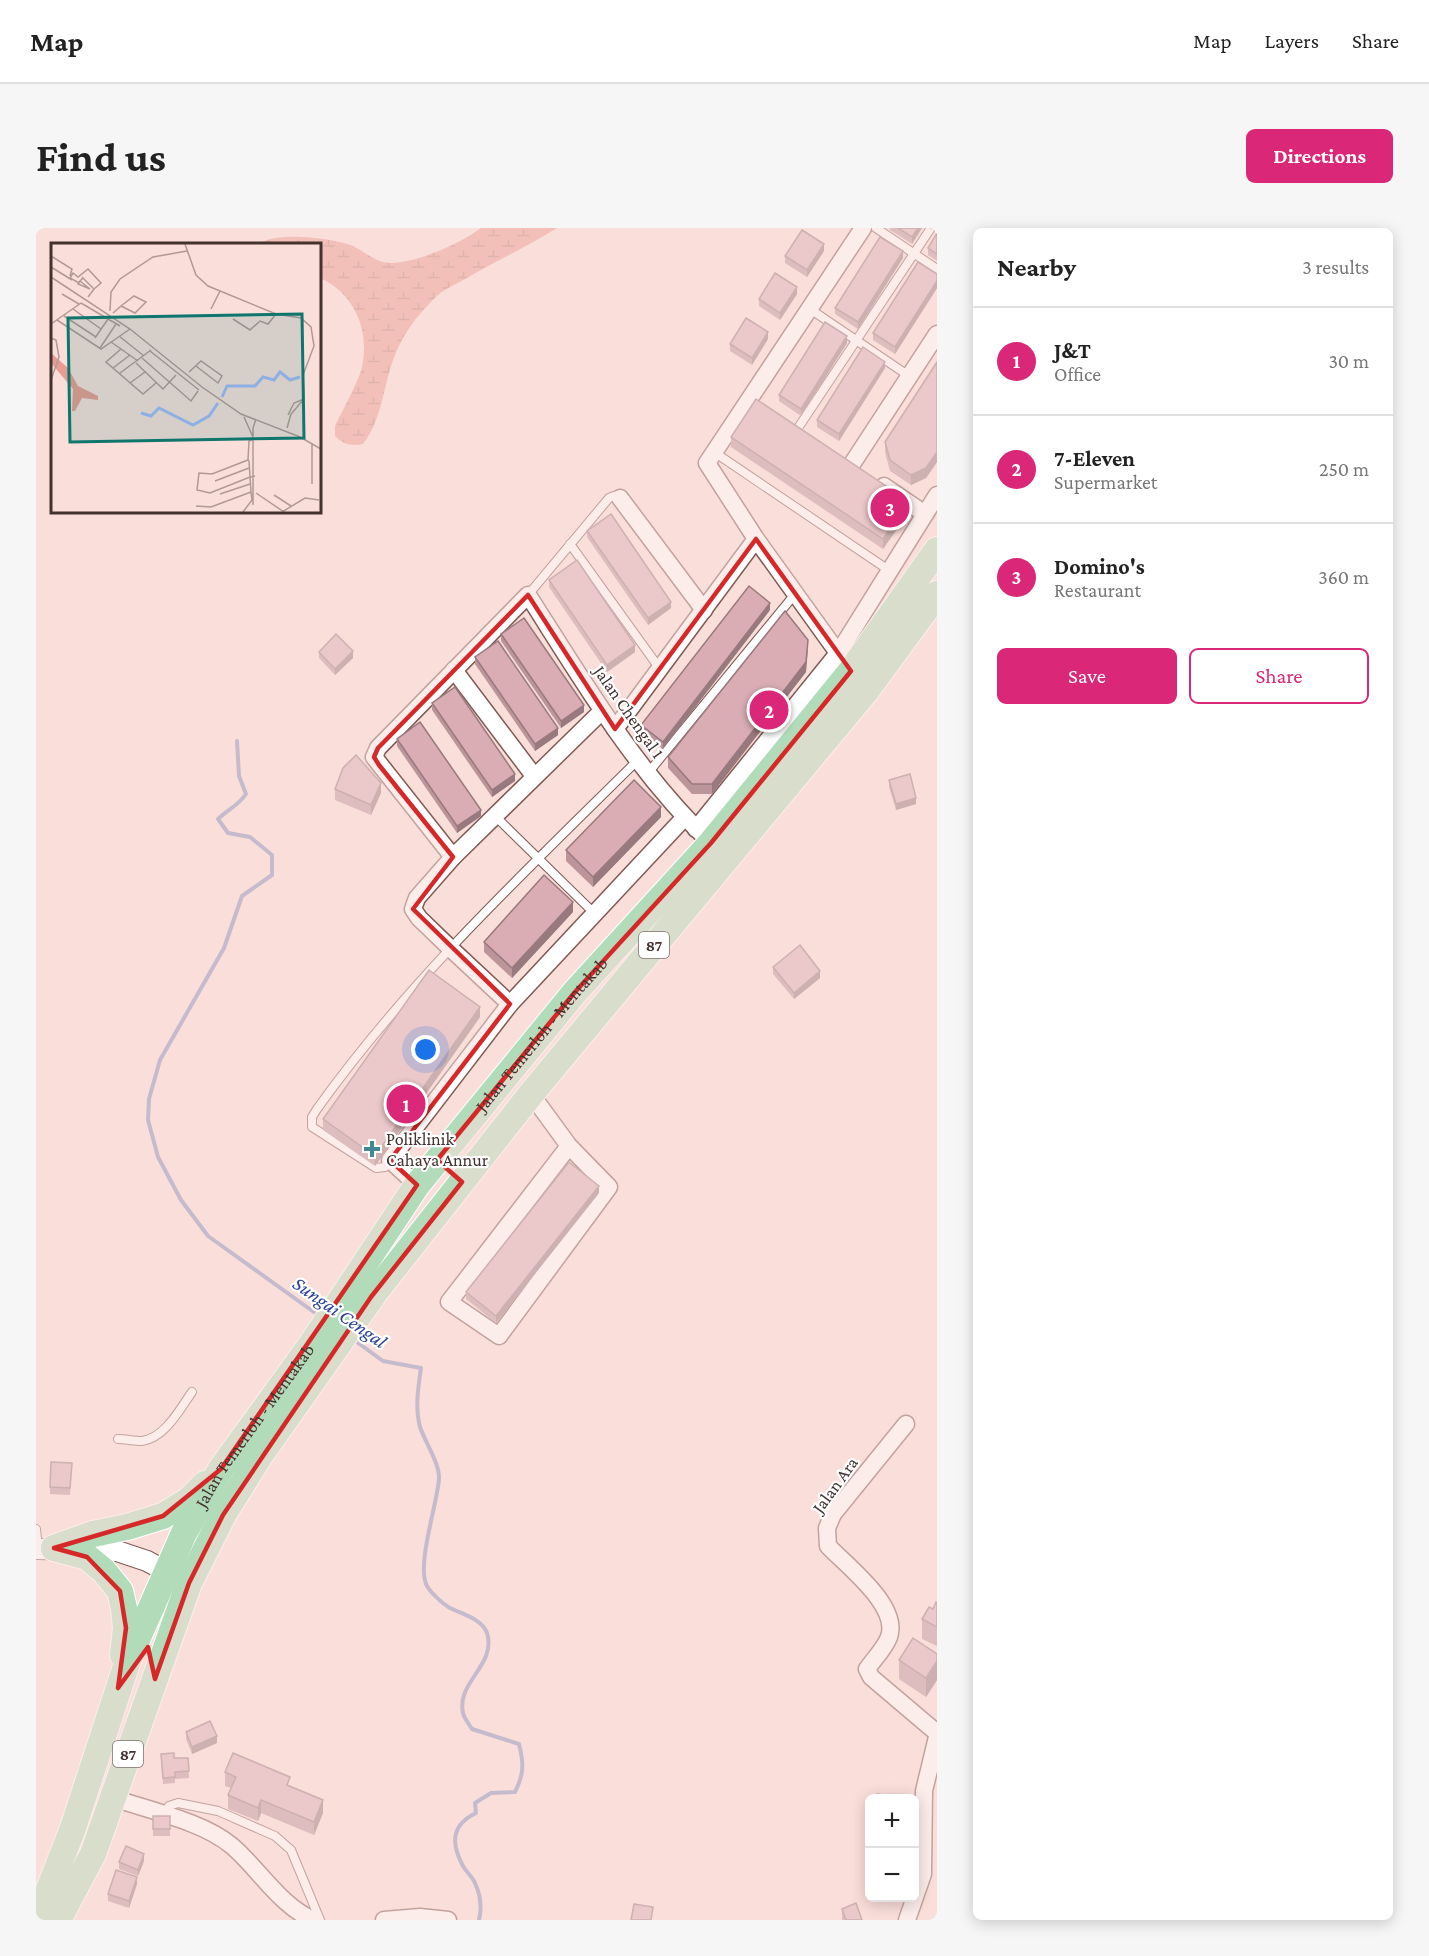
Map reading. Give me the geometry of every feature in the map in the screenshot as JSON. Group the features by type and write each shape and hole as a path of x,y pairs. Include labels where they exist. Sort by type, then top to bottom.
{"main road":[{"name":"Jalan Temerloh - Mentakab","path":"58,1920 93,1854 189,1584 223,1515 319,1352 362,1290 417,1185 575,992 697,830 845,661 937,549"},
{"name":"Jalan Temerloh - Mentakab","path":"362,1290 462,1182 531,1095 866,691 937,594"},
{"path":"437,1160 462,1182"},
{"name":"Jalan Temerloh - Mentakab","path":"36,1912 48,1892 74,1828 128,1660 184,1533 221,1469 319,1352"},
{"path":"42,1549 163,1516 189,1500 221,1469"},
{"path":"42,1549 87,1557 104,1571 120,1591 126,1628 118,1688"},
{"path":"118,1688 137,1664 143,1661 152,1666 155,1679"}],"street":[{"path":"863,228 810,309 756,400 707,463 756,539 845,661 890,571 937,495"},
{"path":"925,514 856,467 909,376 937,334"},
{"path":"620,498 704,610"},
{"path":"615,729 756,539"},
{"path":"453,857 374,757 378,748 528,595"},
{"name":"Jalan Chengal 1","path":"528,595 602,711 643,767 697,830"},
{"path":"454,670 534,777"},
{"path":"510,1004 419,918 413,909 417,898 453,857 602,711"},
{"path":"417,1185 390,1161 510,1004 595,914 697,830"},
{"path":"531,1095 569,1146 609,1187 499,1336 449,1302 569,1146"},
{"name":"Jalan Ara","path":"906,1425 833,1514 827,1528 828,1546 883,1602 889,1618 889,1636 867,1669 871,1677 937,1735"},
{"path":"42,1549 117,1551 147,1561 189,1584"},
{"path":"907,1920 923,1874 924,1791 937,1735"},
{"path":"113,1798 209,1830 225,1841 292,1906 304,1916 314,1920"},
{"path":"384,1920 420,1917 448,1920"}],"lane":[{"path":"876,228 937,269"},
{"path":"798,428 931,228"},
{"path":"810,309 909,376"},
{"path":"714,452 890,571"},
{"path":"528,595 609,498 614,496 620,498"},
{"path":"570,544 660,669"},
{"path":"390,1161 385,1167 376,1168 312,1127 312,1117 334,1085 396,1006 449,947 538,859 643,767 796,593"},
{"path":"495,816 595,914"},
{"path":"118,1438 143,1441 157,1435 171,1422 192,1392"},
{"path":"36,1529 42,1549"},
{"path":"163,1815 169,1806 178,1803 218,1811 275,1836 291,1851 320,1920"}],"highlighted area":[{"path":"756,539 851,671 711,843 575,992 437,1160 462,1182 371,1297 223,1515 189,1583 155,1679 148,1647 118,1688 126,1628 120,1591 87,1557 54,1548 163,1516 221,1469 417,1185 390,1160 510,1004 413,909 453,857 379,765 374,757 378,748 528,595 615,729"}],"green space":[{"path":"481,228 557,228 438,295 411,325 399,346 376,421 363,444 351,445 341,441 335,436 335,426 358,380 364,353 364,340 357,314 342,293 321,279 321,243 260,243 278,238 319,238 353,246 376,259 391,263 413,260 473,234"}],"building":[{"path":"898,228 918,228 912,237"},
{"path":"802,230 824,244 807,270 785,256"},
{"path":"937,233 937,254 928,248"},
{"path":"880,237 903,251 858,322 835,308"},
{"path":"918,262 937,274 937,281 895,347 873,333"},
{"path":"775,273 797,287 780,313 759,299"},
{"path":"746,318 768,332 752,358 730,344"},
{"path":"825,322 847,336 801,409 779,395"},
{"path":"863,347 885,362 839,434 817,420"},
{"path":"937,362 937,452 926,468 911,475 890,460 885,442"},
{"path":"756,399 901,496 904,508 883,539 731,437"},
{"path":"611,514 671,602 648,618 587,531"},
{"path":"577,560 635,645 607,665 549,580"},
{"path":"749,586 770,603 663,742 641,725"},
{"path":"785,611 808,640 806,662 712,784 692,784 668,757"},
{"path":"524,618 584,705 561,721 501,634"},
{"path":"336,634 353,651 335,669 319,652"},
{"path":"498,641 558,728 535,744 475,657"},
{"path":"455,687 515,774 492,790 432,703"},
{"path":"420,722 481,810 457,826 397,739"},
{"path":"356,755 381,783 371,805 335,789 343,768"},
{"path":"910,774 916,798 896,804 889,780"},
{"path":"634,780 661,807 593,877 566,850"},
{"path":"544,875 573,902 512,968 484,942"},
{"path":"800,945 820,971 794,993 773,967"},
{"path":"429,970 480,1007 375,1156 323,1119"},
{"path":"569,1162 599,1186 496,1316 466,1292"},
{"path":"51,1462 72,1463 70,1488 50,1487"},
{"path":"936,1602 937,1627 922,1619 929,1607 933,1609"},
{"path":"913,1638 937,1654 937,1661 926,1678 899,1660"},
{"path":"210,1721 217,1736 192,1747 186,1732"},
{"path":"174,1753 174,1758 188,1758 189,1771 175,1772 175,1777 163,1778 161,1754"},
{"path":"233,1753 290,1777 287,1785 323,1800 314,1822 261,1800 258,1808 228,1795 236,1777 225,1772"},
{"path":"153,1816 170,1816 170,1829 153,1829"},
{"path":"126,1846 144,1854 138,1870 119,1862"},
{"path":"116,1870 137,1877 129,1901 108,1894"},
{"path":"856,1903 862,1920 846,1920 842,1909"},
{"path":"634,1904 653,1907 651,1920 631,1920"}],"waterway":[{"name":"Sungai Cengal","path":"237,741 239,776 246,794 240,802 218,819 228,833 250,837 272,855 272,875 242,896 224,948 160,1060 149,1099 148,1120 158,1157 181,1200 208,1236 318,1315"},
{"name":"Sungai Cengal","path":"354,1340 383,1361 421,1368 418,1420 439,1473 425,1550 424,1577 429,1589 441,1601 481,1624 487,1633 489,1644 486,1655 465,1692 462,1702 465,1719 472,1729 519,1744 521,1751 522,1774 515,1792 491,1793 475,1803 476,1813 462,1822 456,1834 458,1856 463,1867 474,1880 478,1892 479,1920"}],"place":[{"name":"Domino's","path":"890,508"},
{"name":"7-Eleven","path":"769,710"},
{"name":"J&T","path":"406,1104"},
{"name":"Poliklinik Cahaya Annur","path":"372,1149"}]}
